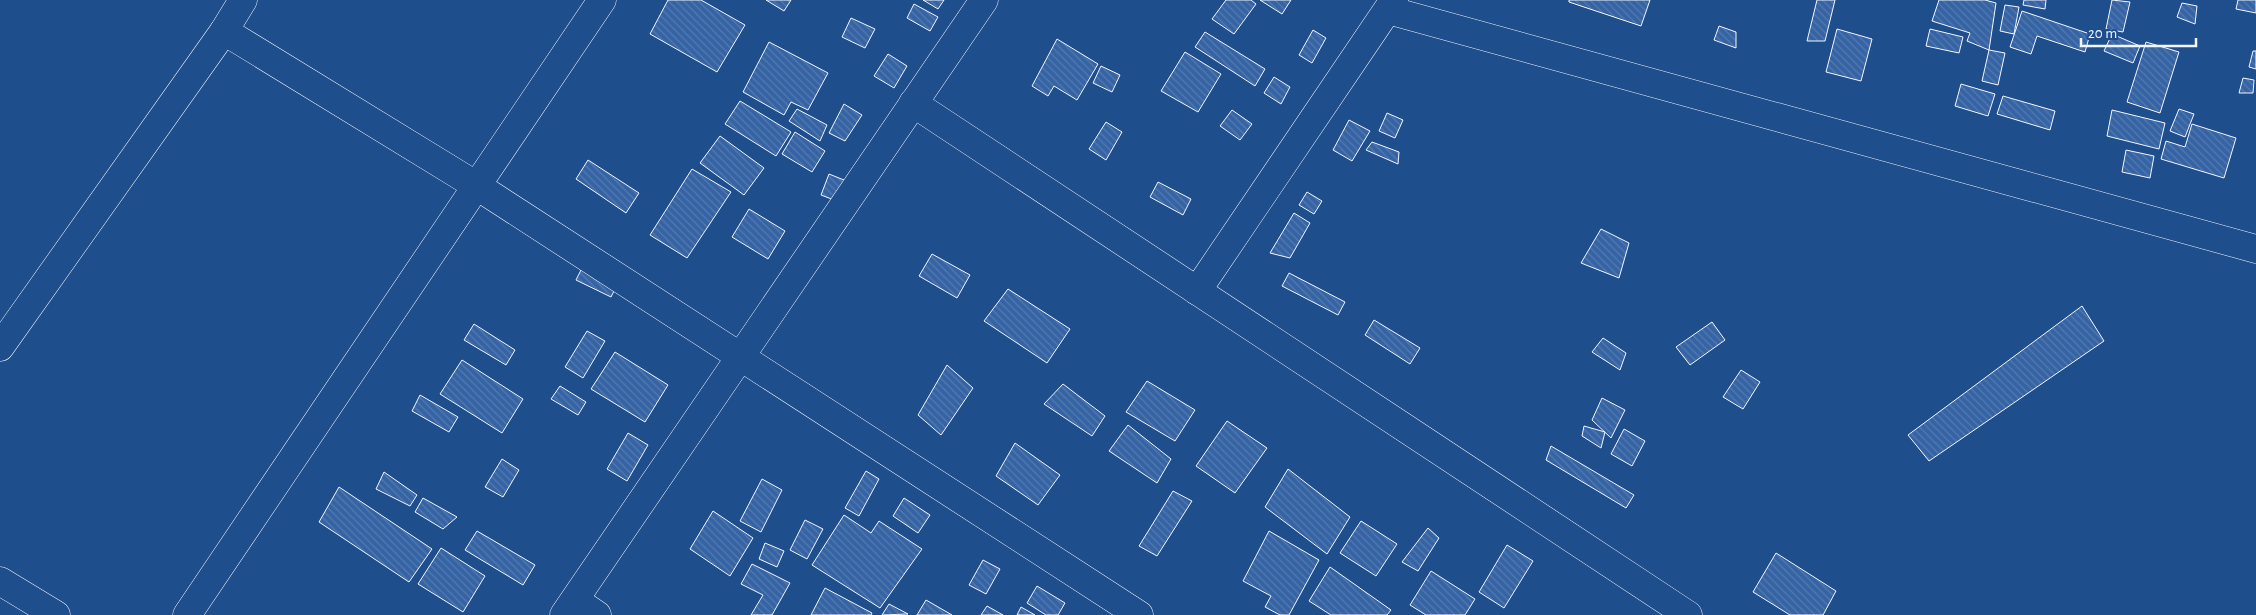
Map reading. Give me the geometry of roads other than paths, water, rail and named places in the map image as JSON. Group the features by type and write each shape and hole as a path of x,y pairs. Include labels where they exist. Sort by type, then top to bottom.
{"street":[{"path":"0,347 224,31 243,0"},
{"path":"187,615 602,0"},
{"path":"597,615 569,607 984,0"},
{"path":"1197,291 1391,5 2256,249"},
{"path":"224,31 477,186 1139,615"},
{"path":"913,103 1688,615"},
{"path":"0,581 56,615"}]}
